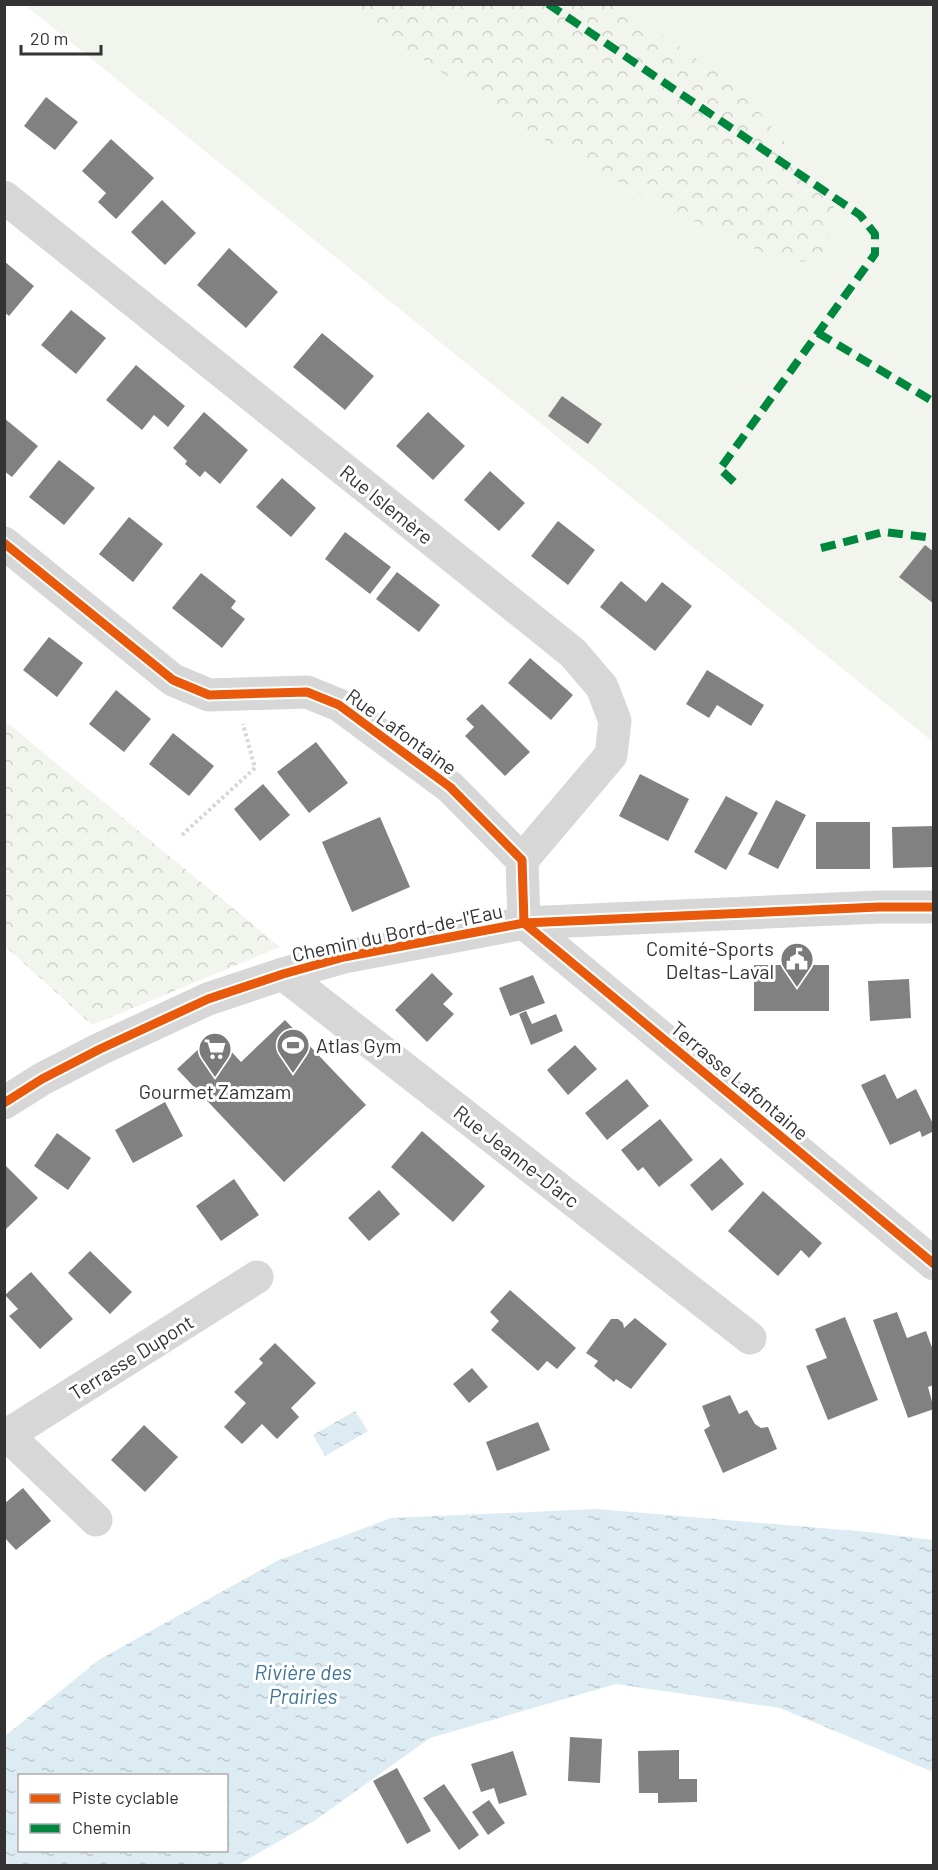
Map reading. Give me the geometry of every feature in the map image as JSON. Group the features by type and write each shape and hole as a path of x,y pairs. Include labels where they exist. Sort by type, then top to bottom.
{"street":[{"name":"Rue Islemère","path":"4,197 573,653 602,687 615,721 611,755 522,860"},
{"name":"Rue Lafontaine","path":"4,543 173,680 209,696 307,692 339,705 450,787 522,860"},
{"path":"522,860 524,923"},
{"name":"Chemin du Bord-de-l'Eau","path":"4,1103 42,1079 100,1049 208,999 344,957 524,923 933,907"},
{"name":"Terrasse Lafontaine","path":"524,923 933,1264"},
{"name":"Rue Jeanne-D'arc","path":"283,974 750,1338"},
{"name":"Terrasse Dupont","path":"6,1434 256,1277"},
{"path":"6,1434 96,1520"}],"path":[{"path":"182,836 255,768 234,695"}],"green space":[{"path":"25,5 933,5 933,742"},
{"path":"342,5 620,5 741,90 835,203 823,261 784,262 661,206 521,126"},
{"path":"5,721 280,947 92,1025 5,946"}],"water":[{"path":"355,1411 368,1431 325,1456 313,1435"},
{"name":"Rivière des Prairies","path":"597,1509 868,1532 933,1540 933,1772 780,1708 616,1684 430,1738 314,1821 238,1865 5,1865 5,1736 100,1659 277,1561 391,1518"}],"building":[{"path":"46,97 78,122 55,150 24,126"},
{"path":"111,139 154,178 116,219 98,202 106,193 82,171"},
{"path":"162,200 196,233 165,265 131,232"},
{"path":"229,248 278,292 246,328 197,285"},
{"path":"4,261 34,286 9,316 4,312"},
{"path":"71,310 106,338 76,374 41,345"},
{"path":"322,333 374,376 345,410 293,367"},
{"path":"136,365 185,406 168,427 154,415 142,430 106,400"},
{"path":"562,396 602,424 588,444 548,416"},
{"path":"204,412 248,450 220,484 205,471 200,477 185,464 187,461 173,448"},
{"path":"428,412 465,446 433,480 396,446"},
{"path":"4,418 38,446 12,477 4,471"},
{"path":"59,460 95,488 64,525 29,497"},
{"path":"490,471 525,503 499,531 464,500"},
{"path":"282,478 316,508 291,537 256,507"},
{"path":"129,517 163,544 133,582 99,554"},
{"path":"558,521 595,550 568,585 531,556"},
{"path":"345,532 391,567 370,594 325,559"},
{"path":"925,545 934,552 934,604 899,577"},
{"path":"397,572 440,605 419,632 376,599"},
{"path":"201,573 236,601 231,608 245,619 222,648 172,608"},
{"path":"621,581 646,602 662,582 692,606 655,651 600,607"},
{"path":"49,637 83,663 57,697 23,670"},
{"path":"530,658 573,695 551,720 508,683"},
{"path":"707,670 764,705 751,726 717,705 709,718 686,704"},
{"path":"116,690 151,719 124,752 89,724"},
{"path":"482,704 530,752 505,776 465,736 474,727 466,719"},
{"path":"173,733 214,766 189,796 149,764"},
{"path":"316,742 348,783 309,813 277,772"},
{"path":"640,774 689,799 668,841 619,816"},
{"path":"263,784 290,815 260,841 234,809"},
{"path":"726,796 758,813 726,870 694,852"},
{"path":"776,800 806,815 778,869 748,854"},
{"path":"380,817 410,887 352,912 322,842"},
{"path":"816,822 870,822 870,869 816,869"},
{"path":"934,826 934,867 893,868 892,827"},
{"path":"754,965 829,965 829,1011 754,1011"},
{"path":"432,973 453,994 443,1004 454,1014 427,1042 395,1010"},
{"path":"533,975 545,1003 510,1016 499,988"},
{"path":"909,979 911,1018 870,1021 868,981"},
{"path":"526,1011 532,1024 556,1014 563,1031 531,1045 519,1014"},
{"path":"285,1020 366,1105 284,1182 177,1069 215,1034 241,1062"},
{"path":"575,1045 597,1069 568,1095 547,1070"},
{"path":"885,1074 897,1099 916,1089 934,1126 934,1131 922,1137 920,1131 890,1145 861,1085"},
{"path":"627,1079 649,1106 607,1140 585,1113"},
{"path":"165,1102 183,1136 133,1163 115,1130"},
{"path":"660,1119 693,1160 659,1187 643,1167 638,1171 621,1150"},
{"path":"422,1131 485,1186 453,1222 391,1167"},
{"path":"57,1133 91,1158 68,1190 34,1166"},
{"path":"721,1158 744,1184 712,1211 690,1185"},
{"path":"4,1164 38,1198 4,1231"},
{"path":"234,1179 259,1215 221,1241 196,1206"},
{"path":"379,1190 400,1214 369,1241 348,1218"},
{"path":"763,1191 822,1243 809,1258 801,1250 778,1276 728,1231"},
{"path":"90,1251 132,1292 110,1314 68,1273"},
{"path":"31,1272 73,1319 40,1349 9,1316 18,1309 5,1295"},
{"path":"510,1290 576,1348 557,1369 547,1361 538,1371 491,1330 499,1321 490,1312"},
{"path":"897,1312 907,1338 926,1331 934,1353 934,1385 928,1387 934,1409 908,1418 873,1320"},
{"path":"845,1317 878,1400 828,1420 806,1366 827,1358 815,1329"},
{"path":"635,1318 667,1344 631,1389 616,1379 614,1382 594,1366 598,1361 586,1353 611,1319 618,1319 623,1323 624,1328"},
{"path":"275,1343 316,1383 291,1408 299,1417 277,1439 262,1424 242,1444 224,1427 246,1403 234,1392 263,1363 259,1359"},
{"path":"472,1368 488,1387 469,1403 453,1384"},
{"path":"730,1395 739,1414 747,1410 755,1424 761,1428 768,1427 777,1449 723,1473 704,1430 710,1426 702,1406"},
{"path":"538,1422 550,1450 497,1471 486,1442"},
{"path":"144,1425 178,1457 145,1492 111,1460"},
{"path":"23,1488 51,1521 16,1550 4,1537 4,1504"},
{"path":"570,1737 602,1739 600,1783 568,1781"},
{"path":"679,1750 679,1779 697,1779 697,1802 658,1803 658,1793 639,1793 638,1751"},
{"path":"513,1751 527,1795 499,1804 494,1788 481,1792 471,1764"},
{"path":"397,1768 431,1831 407,1844 373,1781"},
{"path":"444,1784 479,1835 459,1850 423,1798"},
{"path":"489,1800 505,1823 488,1835 472,1812"}],"marked path":[{"path":"548,4 860,215 875,234 875,254 720,469 735,483"},
{"path":"818,333 934,402"},
{"path":"821,548 884,532 934,538"}],"cycle path":[{"path":"4,543 173,680 209,695 307,692 339,705 450,787 522,860 524,923 934,1264"},
{"path":"4,1103 42,1079 100,1049 208,999 344,957 524,923 879,907 934,907"}],"place":[{"name":"Comité-Sports Deltas-Laval","path":"797,988"},
{"name":"Atlas Gym","path":"293,1074"},
{"name":"Gourmet Zamzam","path":"215,1078"}]}
